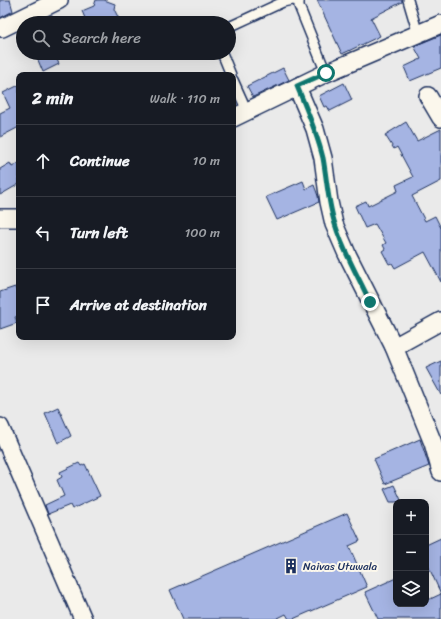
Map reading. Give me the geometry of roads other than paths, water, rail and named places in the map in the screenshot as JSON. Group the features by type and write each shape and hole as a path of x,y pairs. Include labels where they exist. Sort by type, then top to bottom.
{"street":[{"path":"27,16 60,0"},
{"path":"2,28 16,21"},
{"path":"240,115 297,86 441,24"},
{"path":"297,86 315,129 321,150 334,224 347,254 394,347 433,443 441,472"},
{"path":"428,96 441,118"},
{"path":"0,218 16,218"},
{"path":"394,347 441,321"},
{"path":"0,427 83,619"}],"lane":[{"path":"236,24 284,2 299,0 299,6 326,73"},
{"path":"408,0 418,34"},
{"path":"225,60 230,72"},
{"path":"236,95 240,115"}],"place":[{"name":"Naivas Utuwala","path":"291,566"}]}
